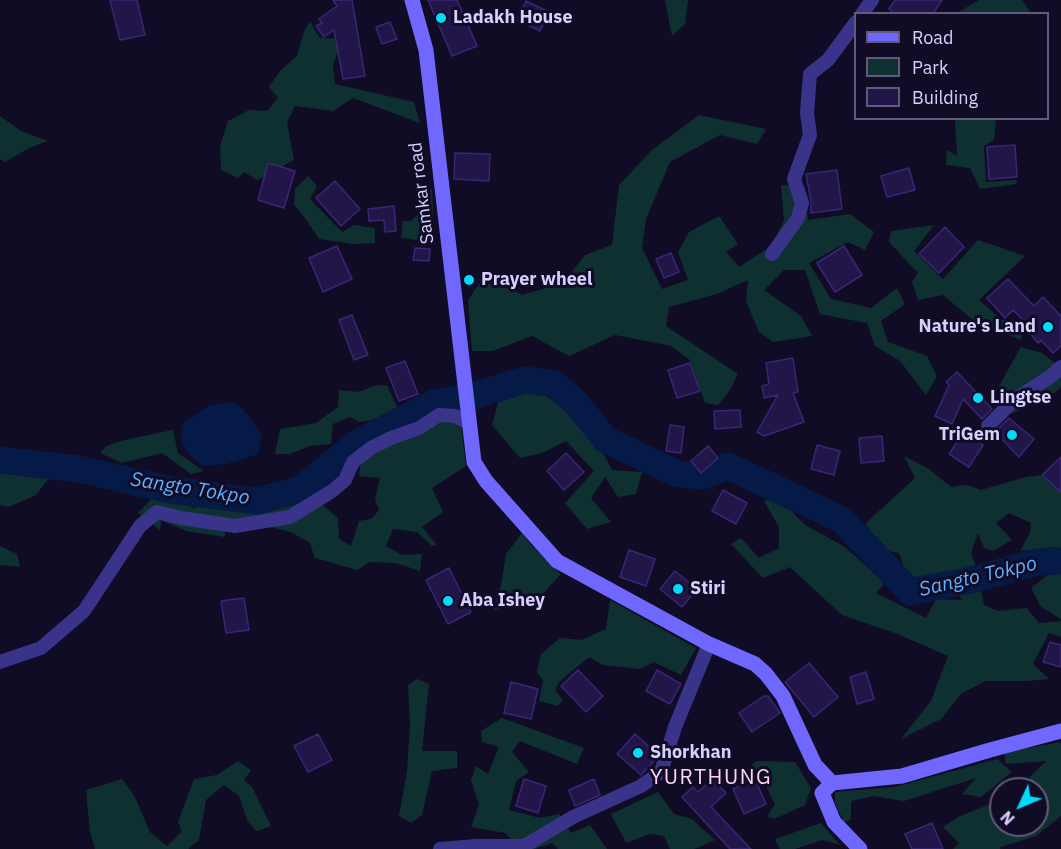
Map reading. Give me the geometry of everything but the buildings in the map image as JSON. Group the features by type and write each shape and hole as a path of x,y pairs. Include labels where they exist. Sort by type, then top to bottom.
{"street":[{"name":"Samkar road","path":"412,0 426,50 474,462 486,481 557,561 709,644 755,664 783,696 815,765 832,783"},
{"path":"772,254 798,218 802,203 794,179 810,135 807,113 810,74 828,60 854,23"},
{"path":"988,426 1016,399 1061,368"},
{"path":"0,662 40,648 84,611 140,526 157,512 235,526 290,517 332,491 345,480 352,462 371,448 390,438 419,428 440,415 468,416"},
{"path":"440,849 524,846 573,817 641,786 661,772 675,727 709,644"},
{"path":"860,849 834,822 822,793 832,783 902,776 1061,731"}],"green space":[{"path":"665,0 688,0 685,24 672,36"},
{"path":"979,0 1022,0 1030,12 959,12"},
{"path":"310,22 319,37 332,39 350,32 340,46 333,64 335,84 414,102 420,123 353,98 333,111 295,106 287,122 294,160 257,180 244,172 238,178 221,170 220,146 228,121 249,110 267,111 278,98 269,87 280,71 297,56 305,29"},
{"path":"699,115 766,129 757,144 720,135 670,162 646,219 642,248 662,289 688,280 678,252 689,232 719,216 738,244 726,252 739,267 771,246 784,220 781,185 804,186 808,220 850,214 874,232 865,250 848,242 809,263 831,299 871,308 897,288 905,304 881,321 888,342 927,356 937,376 926,395 900,361 875,346 867,323 820,314 805,270 784,270 764,290 801,316 812,336 773,342 759,332 746,300 748,280 717,294 669,307 666,326 738,374 730,390 718,405 705,403 690,360 671,346 615,335 569,356 532,336 493,351 472,351 468,300 487,272 522,295 563,283 585,255 612,245 619,185 652,150"},
{"path":"0,116 21,131 48,141 29,148 5,162 0,159"},
{"path":"955,120 996,120 994,140 984,146 986,182 1017,180 1016,184 980,189 970,168 946,165 947,150 957,156"},
{"path":"308,176 317,186 310,199 342,232 354,225 375,228 375,243 353,244 319,239 294,205 295,189"},
{"path":"432,189 434,242 401,238 403,221 410,221 420,213 419,204 424,191"},
{"path":"934,225 914,251 943,279 978,240 1025,256 979,300 1002,320 1014,320 1024,327 1021,340 973,320 943,295 918,300 912,282 918,273 889,242 891,231"},
{"path":"1021,347 1042,353 1061,368 1061,387 1047,399 1002,417 999,386"},
{"path":"387,385 398,409 380,419 359,422 350,417 333,424 331,444 310,446 289,454 275,454 280,429 316,423 338,407 339,390 359,392 374,386"},
{"path":"533,388 568,410 591,430 612,470 642,472 636,494 618,497 605,477 591,498 611,522 587,529 565,503 594,471 566,441 542,453 520,458 492,425 498,403"},
{"path":"451,411 461,424 466,466 432,488 443,512 422,527 437,545 432,546 417,532 393,529 386,546 402,555 422,554 420,571 396,563 370,562 357,570 315,558 310,543 291,532 259,524 225,525 225,537 186,531 161,520 160,530 138,513 156,494 194,508 205,503 248,510 284,505 311,495 338,518 339,539 351,546 359,521 371,519 379,510 375,499 380,478 359,476 360,465 378,450"},
{"path":"173,430 178,453 204,471 191,474 162,453 122,463 100,453 106,446"},
{"path":"904,456 929,469 951,487 967,485 981,490 1026,477 1042,475 1061,492 1061,549 1055,547 1020,551 1030,533 1031,523 1009,513 996,523 1012,540 993,551 984,548 978,533 971,553 977,568 933,582 909,581 899,553 873,548 866,523 915,478"},
{"path":"0,472 49,478 36,495 9,507 0,505"},
{"path":"778,497 805,525 845,547 885,583 876,593 926,618 936,599 962,600 958,593 981,589 984,605 998,611 1027,608 1039,623 1061,621 1061,637 1049,633 1033,664 1049,679 985,681 961,694 941,719 901,739 931,701 948,656 898,634 842,615 790,567 763,578 731,544 741,538 759,558 779,548 779,527 764,501"},
{"path":"522,533 561,574 533,605 493,610 501,585 506,554"},
{"path":"0,546 17,554 20,567 0,565"},
{"path":"1061,573 1061,619 1041,607 1031,588 1049,574"},
{"path":"610,600 696,648 681,675 654,662 640,669 603,665 589,657 560,681 555,690 563,700 558,706 539,701 543,681 537,672 541,654 560,638 582,640 606,629"},
{"path":"417,679 429,684 422,751 457,751 457,768 432,771 422,815 411,823 399,816 407,771 410,725 408,685"},
{"path":"502,718 584,748 577,764 520,741 512,752 529,772 516,781 509,810 540,818 559,814 571,833 590,825 607,849 558,849 552,843 535,849 518,849 506,833 471,827 479,805 471,780 476,766 488,774 499,747 482,742 481,731"},
{"path":"1060,742 1061,816 1049,826 1049,777 1031,777 1046,761 1006,764 1004,753"},
{"path":"997,759 1012,772 1006,777 989,777 989,791 981,797 962,794 976,778 904,801 874,796 851,801 851,820 844,822 835,803 835,792 895,787"},
{"path":"238,761 251,770 244,780 252,787 271,826 257,831 248,822 239,796 224,785 206,800 199,840 188,849 95,849 90,832 86,790 122,779 134,795 150,832 167,846 182,831 178,822 194,779 217,775"},
{"path":"757,761 795,762 811,788 805,805 774,819 767,816 775,804 759,772 740,774"},
{"path":"658,792 674,814 692,819 715,840 694,849 670,849 664,836 650,834 626,843 611,814"},
{"path":"989,805 989,837 1033,837 1000,849 953,849 959,843 943,827 960,816"},
{"path":"821,823 840,845 822,840 795,849 780,849 775,839"}],"water":[{"path":"232,402 245,411 262,435 258,454 227,464 203,466 190,456 181,442 182,423 210,405"}],"waterway":[{"name":"Sangto Tokpo","path":"0,460 78,469 171,490 257,501 301,489 357,443 434,403 472,396 525,380 555,384 577,404 606,440 678,474 703,476 728,466 842,520 910,592 971,580 1037,562 1061,561"}],"place":[{"name":"Ladakh House","path":"441,18"},
{"name":"Prayer wheel","path":"469,280"},
{"name":"Nature's Land","path":"1048,327"},
{"name":"Lingtse","path":"978,398"},
{"name":"TriGem","path":"1012,435"},
{"name":"Stiri","path":"678,589"},
{"name":"Aba Ishey","path":"448,601"},
{"name":"Shorkhan","path":"638,753"}],"district":[{"name":"YURTHUNG","path":"711,778"}]}
